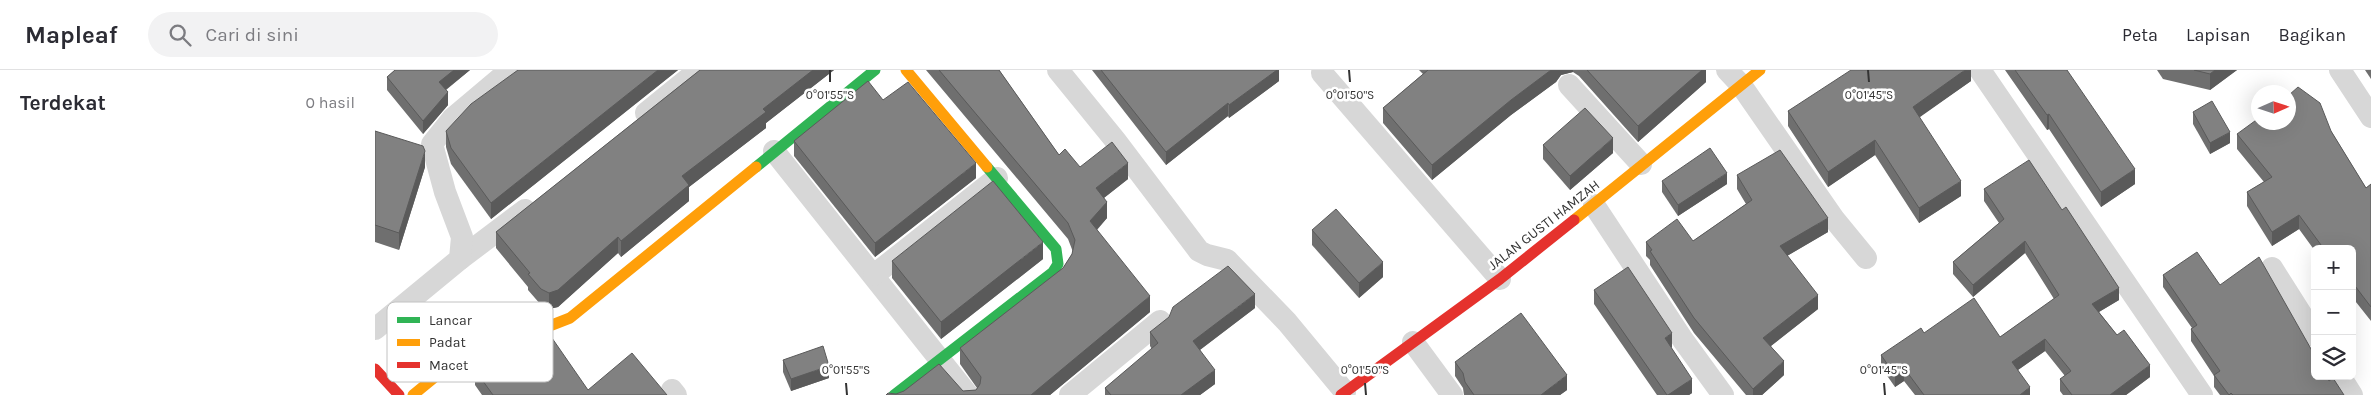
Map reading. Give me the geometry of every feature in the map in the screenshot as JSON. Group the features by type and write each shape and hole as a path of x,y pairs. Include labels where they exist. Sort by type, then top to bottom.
{"street":[{"path":"460,259 462,237 445,192 432,144 452,119 509,70"},
{"path":"627,129 699,70"},
{"path":"553,326 557,326 570,318 774,150 875,70"},
{"path":"894,395 1059,266 1060,257 1057,249 906,70"},
{"path":"1058,70 1115,140 1199,251 1227,260 1287,322 1343,393"},
{"name":"JALAN GUSTI HAMZAH","path":"1343,393 1500,279 1594,205 1734,77 1760,70"},
{"path":"1980,70 2202,395"},
{"path":"2340,70 2371,117"},
{"path":"1322,73 1500,279"},
{"path":"1734,77 1834,219 1866,258"},
{"path":"1569,85 1641,164"},
{"path":"774,150 968,395"},
{"path":"874,275 997,178"},
{"path":"408,302 460,259 539,199"},
{"path":"1594,205 1683,340 1723,395"},
{"path":"2272,268 2314,335"},
{"path":"375,329 387,319"},
{"path":"1070,395 1160,321"},
{"path":"1413,342 1452,395"},
{"path":"375,369 399,395"},
{"path":"2343,380 2352,395"},
{"path":"413,395 429,382"}],"building":[{"path":"395,70 454,70 439,82 448,92 423,121 387,77"},
{"path":"518,70 658,70 491,203 451,148 446,131 471,104"},
{"path":"700,70 813,70 763,109 766,112 682,176 689,185 621,241 618,237 558,290 549,293 541,289 496,232"},
{"path":"939,70 999,70 1059,155 1065,149 1080,167 1112,142 1128,163 1096,188 1107,202 1090,221 1150,296 1031,395 886,395 888,393 896,394 904,391 939,364 963,391 976,390 980,384 981,377 960,348 1063,268 1072,254 1075,240 1068,223"},
{"path":"1101,70 1277,70 1229,105 1228,103 1166,152"},
{"path":"1428,70 1551,70 1511,100 1432,165 1383,108"},
{"path":"1587,70 1702,70 1638,126"},
{"path":"1851,70 1965,70 1913,107 1961,181 1919,208 1875,140 1828,172 1788,111"},
{"path":"2015,70 2067,70 2135,169 2101,192 2049,114 2047,115"},
{"path":"2194,70 2215,70 2210,74"},
{"path":"868,81 883,100 908,82 976,163 875,243 794,141"},
{"path":"2298,87 2320,103 2331,131 2366,188 2371,184 2371,307 2356,287 2356,245 2321,245 2299,215 2272,232 2247,192 2272,177 2237,134 2251,124 2251,130 2296,130 2296,89"},
{"path":"2212,101 2230,132 2210,143 2193,112"},
{"path":"1585,108 1613,138 1570,176 1543,145"},
{"path":"375,131 423,146 425,151 399,233 375,225"},
{"path":"1710,148 1727,173 1678,205 1662,181"},
{"path":"1780,150 1828,218 1780,246 1818,295 1763,338 1784,361 1753,389 1694,318 1646,242 1677,219 1693,241 1752,200 1737,175"},
{"path":"2029,160 2062,210 2066,207 2119,288 2092,304 2117,335 2124,330 2150,365 2110,395 2072,395 2060,379 2071,371 2045,339 2012,362 2030,387 2020,395 1924,395 1904,368 1895,375 1881,355 1921,328 1924,333 1974,298 2000,337 2059,295 2025,241 1973,285 1953,262 2004,219 1984,189"},
{"path":"993,181 1043,242 941,322 892,261"},
{"path":"1336,209 1383,262 1359,283 1312,230"},
{"path":"2197,252 2220,285 2259,257 2311,349 2311,380 2334,380 2344,395 2233,395 2231,393 2229,395 2214,375 2220,371 2191,329 2197,325 2163,275"},
{"path":"1228,266 1255,294 1193,341 1215,370 1181,395 1111,395 1105,388 1158,343 1150,332 1169,317 1173,307"},
{"path":"1628,267 1672,333 1665,338 1692,379 1668,395 1594,290"},
{"path":"1521,313 1567,375 1541,395 1474,395 1455,362"},
{"path":"553,339 588,390 632,353 667,395 493,395 484,382 553,382"},
{"path":"823,346 829,366 791,379 783,360"}],"traffic: fast":[{"path":"756,167 875,70"},
{"path":"894,395 1053,272 1058,264 1056,249 987,167"}],"traffic: slow":[{"path":"906,70 987,167"},
{"path":"1574,220 1760,70"},
{"path":"553,325 570,318 756,167"},
{"path":"413,395 429,382"}],"traffic: jam":[{"path":"1341,395 1500,279 1574,220"},
{"path":"375,369 399,395"}]}
